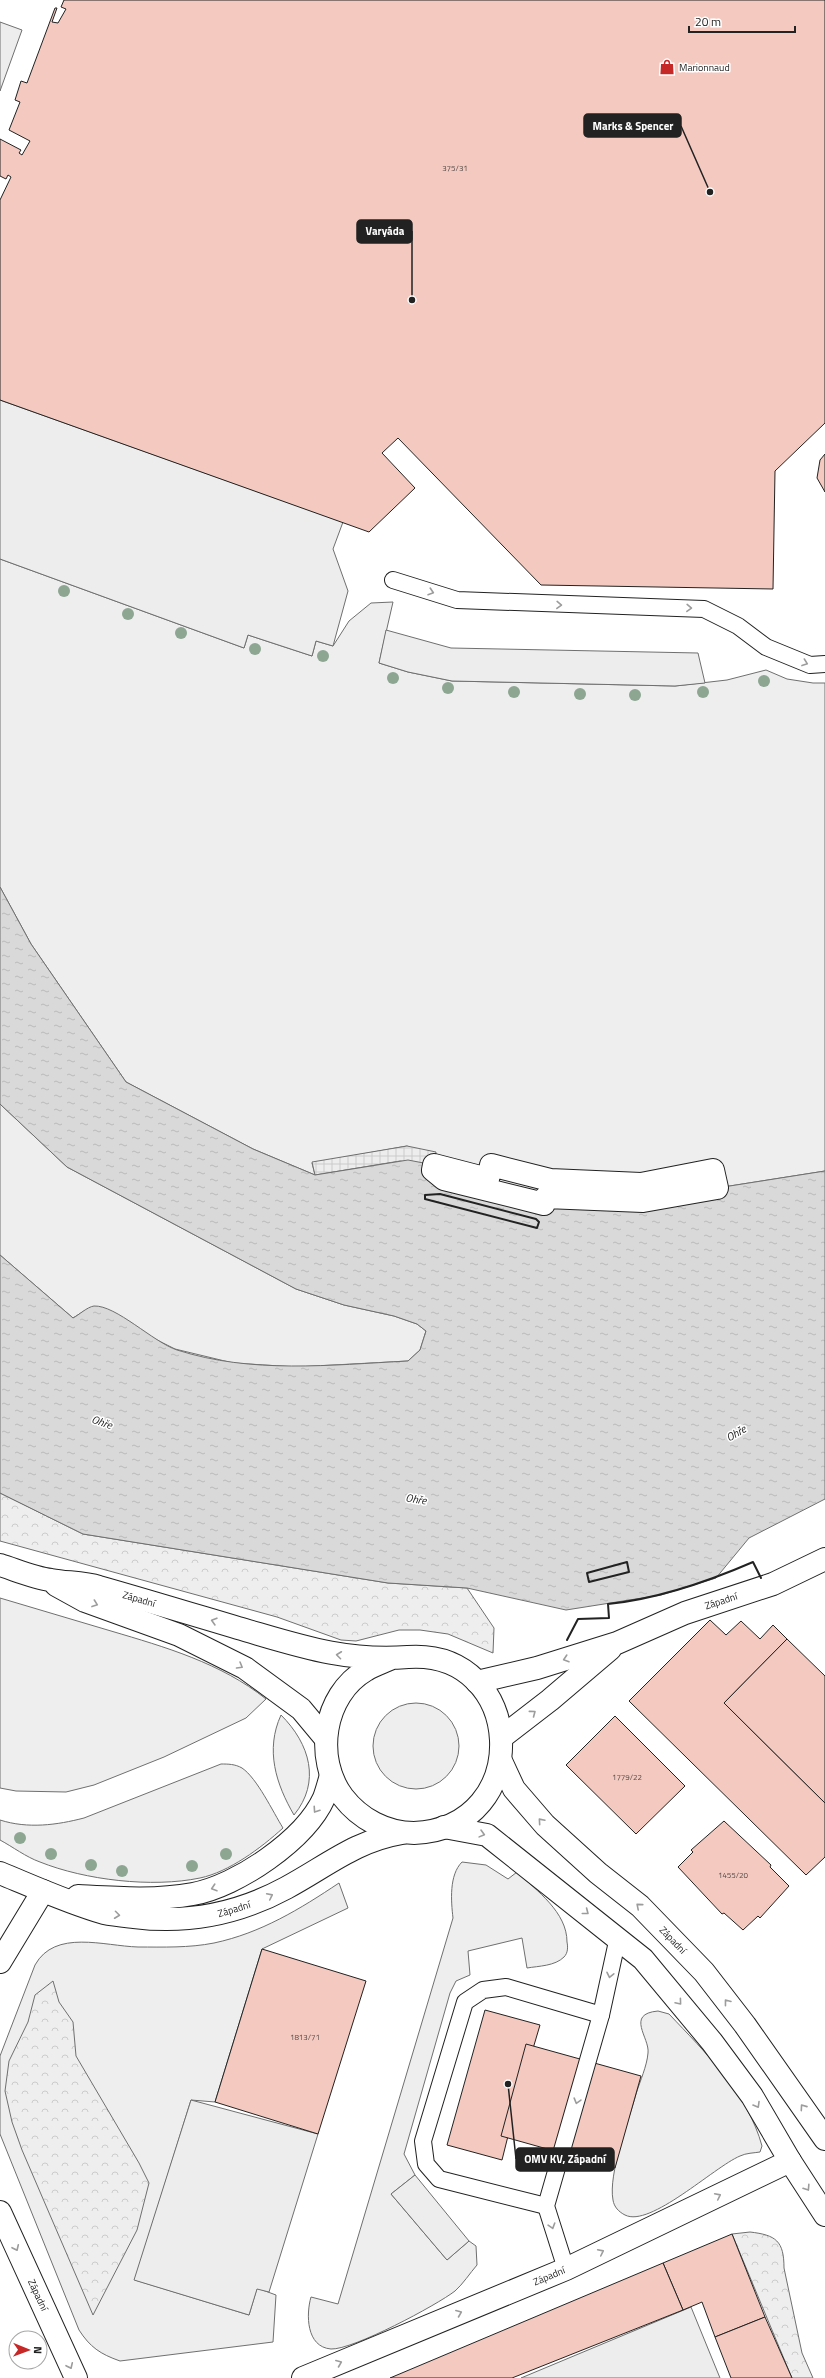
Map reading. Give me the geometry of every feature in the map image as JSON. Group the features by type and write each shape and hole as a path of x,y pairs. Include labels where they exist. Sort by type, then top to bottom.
{"street":[{"path":"434,1165 488,1179 491,1165 550,1180 641,1184 713,1170 717,1188 643,1201 546,1197 544,1204 444,1178 433,1170 434,1165"},
{"name":"Západní","path":"477,1682 537,1668 617,1643 685,1613 773,1584 825,1559"},
{"name":"Západní","path":"0,1565 48,1580 91,1585 314,1651 336,1655 392,1658 423,1656 452,1664 477,1682 495,1707 502,1737 501,1761 494,1783 481,1804 458,1822 431,1832 402,1833 374,1839 343,1853 299,1881 267,1898 229,1912 201,1918 168,1920 106,1913 48,1893 0,1873"},
{"name":"Západní","path":"48,1580 85,1601 179,1635 228,1658 277,1690 295,1704 326,1739"},
{"name":"Západní","path":"502,1737 550,1700 617,1643"},
{"name":"Západní","path":"392,1658 364,1671 342,1692 331,1714 326,1739 327,1764 336,1788 351,1808 375,1824 402,1833"},
{"name":"Západní","path":"501,1761 514,1789 544,1825 598,1873 640,1906 704,1972 745,2025 825,2139"},
{"name":"Západní","path":"48,1893 144,1900 194,1894 226,1884 259,1864 299,1832 324,1798 331,1774"},
{"name":"Západní","path":"444,1827 487,1835 618,1937 643,1959 712,2042 752,2096 790,2161 825,2215"},
{"path":"0,1962 48,1893"},
{"name":"Západní","path":"303,2378 566,2269 790,2161"},
{"name":"Západní","path":"0,2212 76,2378"}],"lane":[{"path":"394,580 457,600 704,609 738,626 766,647 810,665 825,664"},
{"path":"566,2269 546,2206 601,2015 618,1937"},
{"path":"546,2206 439,2179 426,2164 423,2141 465,2002 472,1995 483,1990 506,1987 601,2015"}],"green space":[{"path":"0,559 244,648 248,635 312,656 316,641 333,646 349,621 371,603 393,602 379,663 408,672 452,681 675,686 727,680 766,670 787,679 813,683 825,683 825,1171 717,1188 544,1204 407,1146 312,1163 315,1175 253,1149 126,1082 31,944 0,887"},
{"path":"0,1104 67,1167 296,1289 344,1305 394,1316 417,1324 426,1331 420,1350 408,1361 296,1367 233,1363 175,1349 145,1334 130,1322 84,1311 73,1318 0,1255"},
{"path":"0,1493 83,1534 388,1583 467,1588 494,1628 493,1653 448,1634 420,1630 399,1630 356,1641 341,1640 277,1617 0,1541"},
{"path":"0,1598 172,1650 230,1675 249,1686 266,1699 246,1718 164,1757 94,1785 66,1792 16,1791 0,1788"},
{"path":"416,1703 433,1706 447,1715 456,1729 459,1746 456,1763 447,1777 433,1786 416,1789 399,1786 385,1777 376,1763 373,1746 376,1729 385,1715 399,1706"},
{"path":"281,1715 299,1738 305,1751 308,1764 309,1777 307,1790 294,1815 282,1791 273,1754 276,1728"},
{"path":"221,1764 237,1766 248,1773 259,1787 283,1828 255,1851 233,1865 211,1875 181,1881 161,1882 140,1882 98,1878 77,1874 40,1862 0,1840 0,1820 11,1823 42,1825 63,1823 84,1818"},
{"path":"462,1862 486,1865 508,1879 517,1872 550,1903 562,1921 566,1931 568,1946 567,1952 564,1957 556,1962 527,1968 522,1938 468,1951 470,1975 456,1981 450,1993 404,2154 415,2175 391,2194 447,2260 469,2241 476,2246 477,2265 455,2291 414,2316 357,2342 331,2349 323,2347 312,2336 310,2329 308,2312 311,2297 338,2304 453,1918 453,1881 458,1867"},
{"path":"339,1883 348,1908 262,1949 215,2102 191,2100 135,2280 249,2315 257,2288 276,2295 273,2342 120,2361 107,2356 87,2341 79,2330 0,2134 0,2056 35,1965 44,1954 55,1947 67,1943 81,1942 138,1947 176,1947 205,1945 231,1939 280,1919"},
{"path":"53,1981 59,2002 73,2022 76,2056 139,2163 149,2183 137,2230 93,2315 22,2150 12,2122 5,2091 9,2061 28,2022 35,1995"},
{"path":"658,2011 669,2014 697,2043 724,2075 747,2109 762,2146 760,2152 740,2156 729,2162 666,2205 650,2213 636,2217 625,2215 619,2211 614,2205 612,2189 616,2162 645,2068 648,2053 648,2047 641,2028 641,2022 643,2017 648,2013"},
{"path":"750,2232 766,2235 777,2241 780,2246 784,2259 784,2268 802,2353 813,2378 792,2378 732,2234"}],"shaded area":[{"path":"0,22 22,30 0,91"},
{"path":"0,400 343,522 333,549 348,591 333,646 316,641 312,656 248,635 244,648 0,559"},
{"path":"386,630 451,648 698,653 705,683 675,686 452,681 408,672 379,663"},
{"path":"407,1146 436,1152 434,1165 400,1161 315,1175 312,1162"},
{"path":"191,2100 318,2134 269,2292 257,2289 249,2315 134,2280"},
{"path":"415,2175 469,2241 447,2260 391,2194"},
{"path":"691,2307 720,2378 521,2378"}],"water":[{"name":"Ohře","path":"0,887 31,944 126,1082 253,1149 315,1175 408,1160 434,1165 543,1204 717,1188 825,1171 825,1499 749,1538 716,1578 661,1595 566,1610 467,1588 388,1583 83,1534 0,1493 0,1255 73,1318 91,1307 103,1307 124,1317 167,1346 205,1358 262,1365 291,1366 320,1366 408,1361 420,1350 426,1331 417,1324 394,1316 344,1305 296,1289 67,1167 0,1104"}],"building":[{"path":"64,0 825,0 825,423 775,471 773,589 541,585 398,438 382,453 415,488 369,532 0,400 0,200 11,177 8,175 6,179 0,176 0,139 21,150 19,153 22,155 30,141 9,130 20,102 15,100 21,81 27,83 55,8 57,8 52,22 58,23 66,9 61,7"},
{"path":"825,454 825,492 817,478 820,460"},
{"path":"710,1620 726,1635 741,1621 760,1639 773,1625 787,1639 724,1703 825,1803 825,1857 806,1875 629,1701"},
{"path":"787,1639 825,1676 825,1803 724,1703"},
{"path":"615,1716 685,1786 636,1834 566,1765"},
{"path":"724,1821 771,1865 770,1867 789,1886 760,1918 758,1916 743,1930 724,1913 722,1914 678,1867 693,1852 691,1850"},
{"path":"262,1949 366,1981 318,2134 215,2102"},
{"path":"485,2010 540,2025 532,2052 537,2057 530,2059 527,2071 531,2076 514,2135 508,2136 502,2160 447,2145"},
{"path":"526,2044 641,2076 615,2168 501,2136"},
{"path":"732,2234 765,2317 715,2337 702,2302 683,2310 663,2263"},
{"path":"663,2263 683,2310 512,2378 390,2378"},
{"path":"765,2317 792,2378 731,2378 715,2337"}],"wall":[{"path":"440,1194 536,1219 539,1222 537,1228 425,1199 425,1195 440,1194"},
{"path":"627,1562 629,1572 589,1582 587,1573 627,1562"},
{"path":"567,1640 578,1619 609,1618 608,1604 627,1602 682,1589 753,1562 761,1578"}],"place":[{"name":"Marionnaud","path":"667,67"},
{"name":"Marks & Spencer","path":"710,192"},
{"name":"Varyáda","path":"412,300"},
{"name":"OMV KV, Západní","path":"508,2084"}]}
